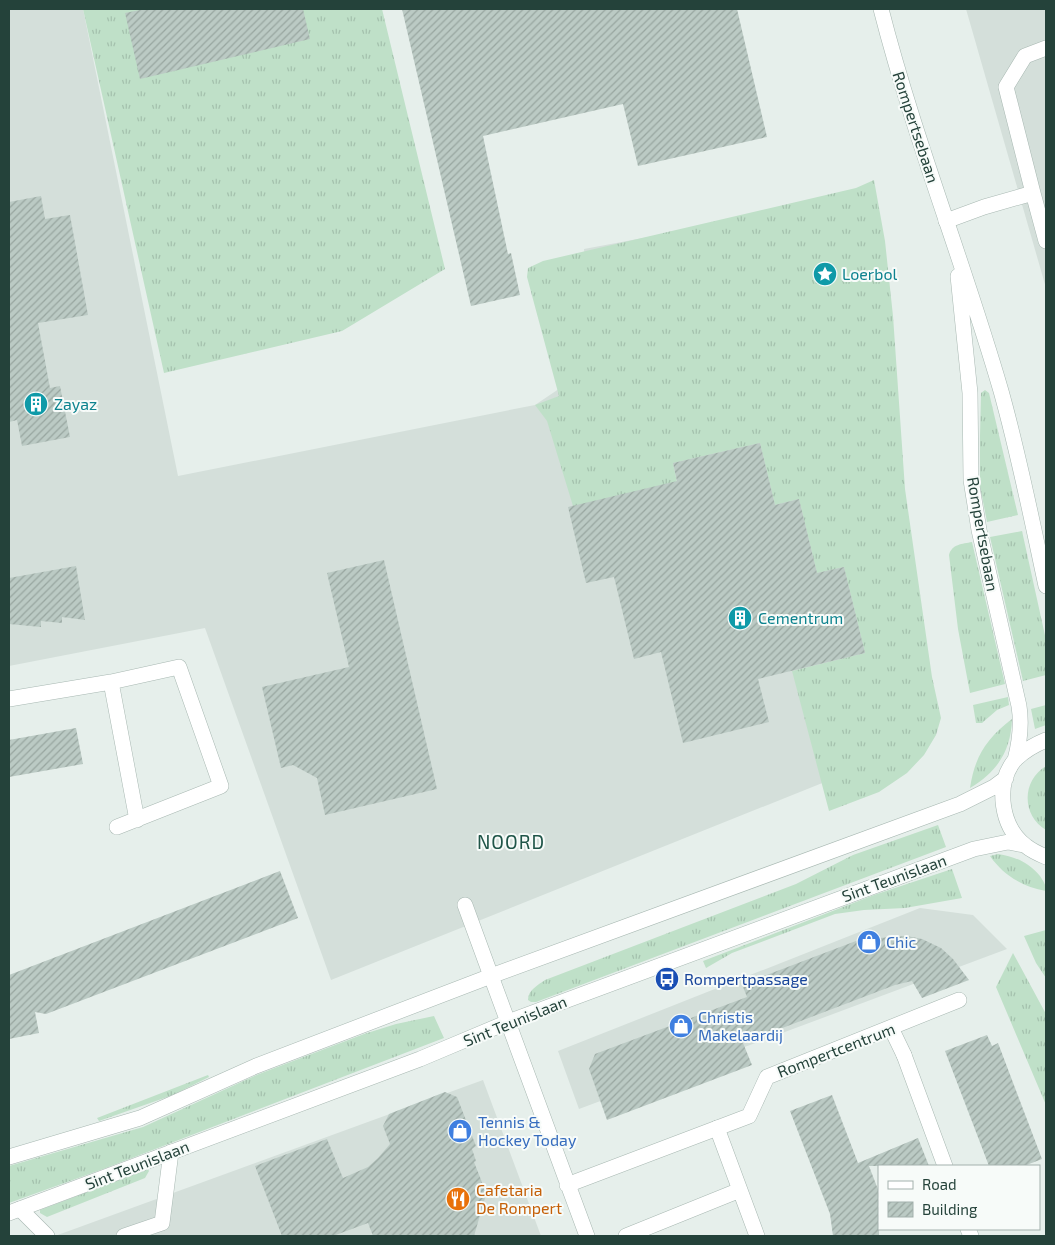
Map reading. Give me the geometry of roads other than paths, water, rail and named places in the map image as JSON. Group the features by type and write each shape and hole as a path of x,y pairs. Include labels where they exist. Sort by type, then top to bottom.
{"street":[{"name":"Rompertsebaan","path":"881,9 897,72 955,245 1001,392 1046,586"},
{"path":"1046,48 1025,56 1006,87 1032,194 1046,241"},
{"path":"946,221 984,207 1032,194"},
{"name":"Rompertsebaan","path":"955,245 970,393 971,480 979,530 1022,724 1020,743 1015,760"},
{"path":"9,699 110,682 179,667 221,786 117,828"},
{"path":"110,682 137,820"},
{"path":"1046,740 1032,746 1015,760 1006,778 1002,796 1004,814 1012,831 1046,864"},
{"path":"9,1157 140,1118 256,1066 491,976 960,804 994,787 1006,778"},
{"name":"Sint Teunislaan","path":"15,1211 420,1059 508,1022 974,849 1008,842 1034,851"},
{"path":"465,905 587,1236"},
{"name":"Rompertcentrum","path":"567,1185 749,1116 767,1077 959,1000"},
{"name":"Rompertcentrum","path":"891,1028 904,1055 945,1165"},
{"path":"717,1128 757,1236"},
{"path":"124,1236 162,1223 171,1152"},
{"path":"626,1236 740,1190"},
{"path":"15,1211 47,1236"}],"place":[{"name":"Loerbol","path":"825,274"},
{"name":"Zayaz","path":"36,404"},
{"name":"Cementrum","path":"740,618"},
{"name":"Chic","path":"869,942"},
{"name":"Rompertpassage","path":"667,979"},
{"name":"Christis Makelaardij","path":"681,1026"},
{"name":"Tennis & Hockey Today","path":"460,1131"},
{"name":"Cafetaria De Rompert","path":"458,1199"}],"district":[{"name":"NOORD","path":"511,842"}]}
